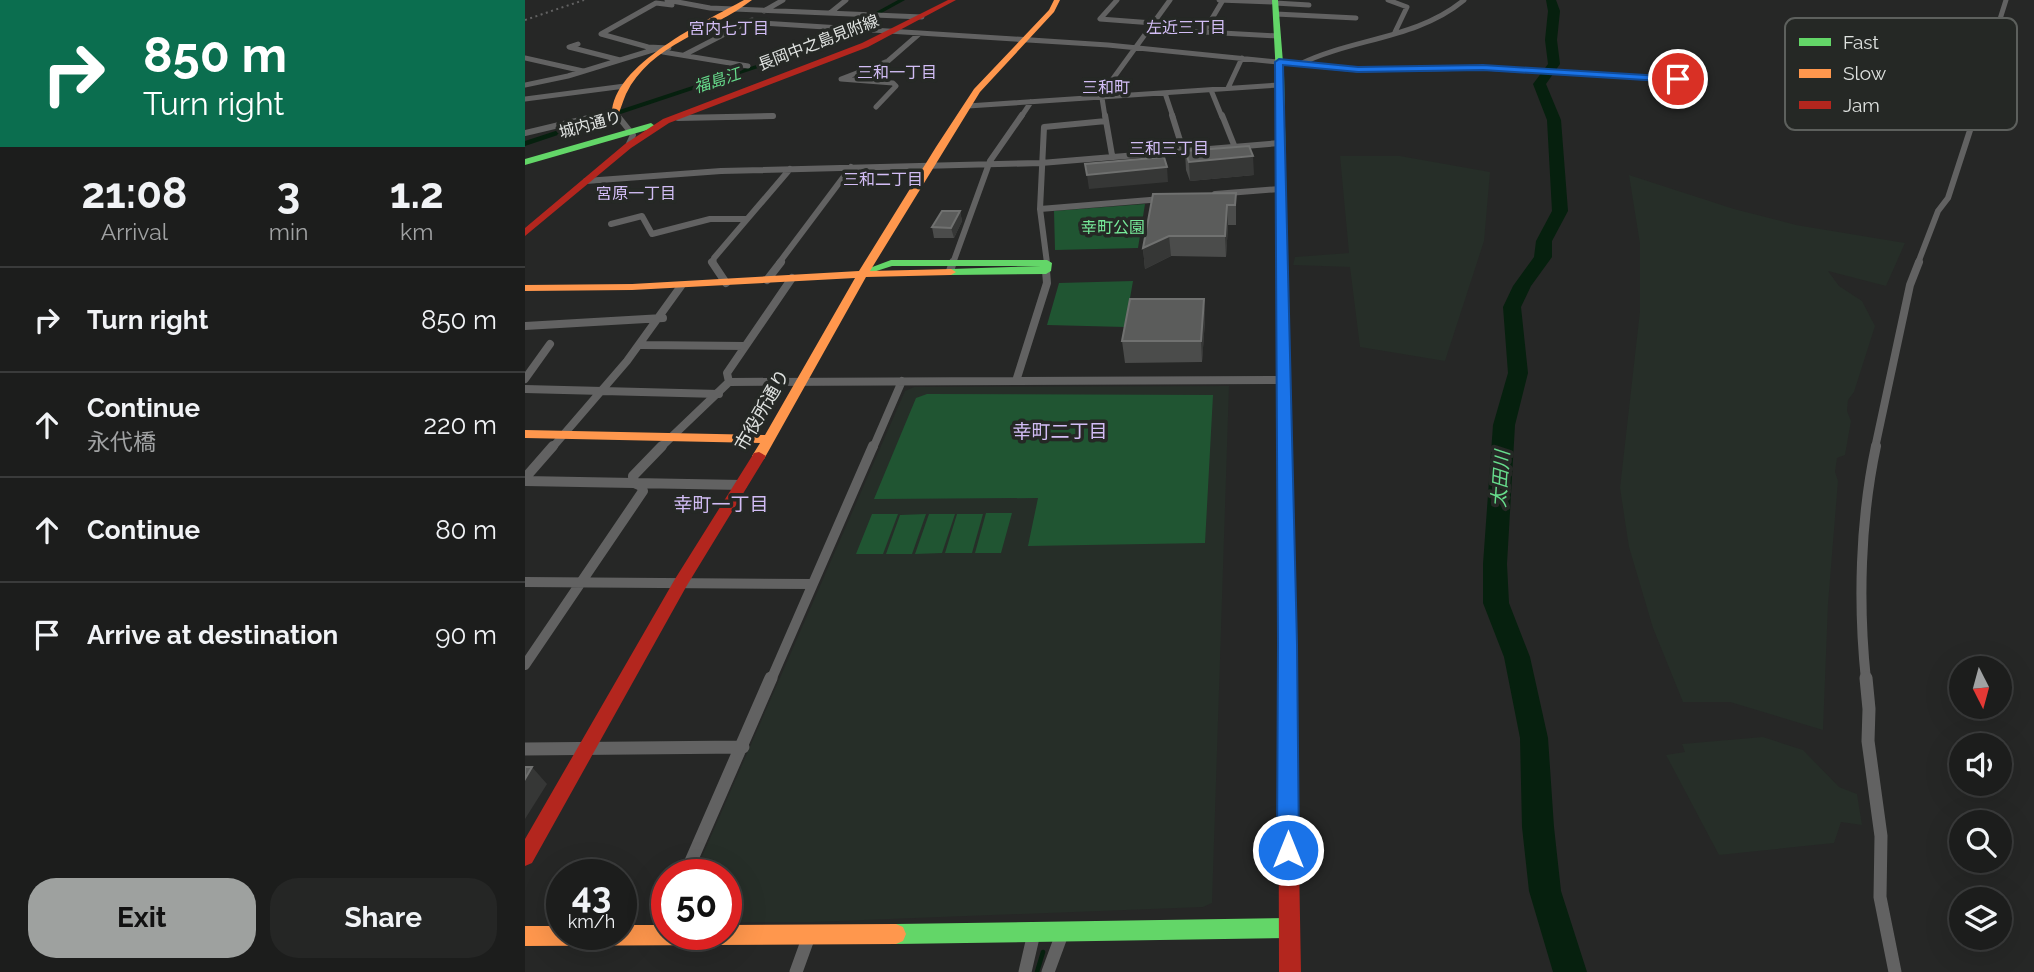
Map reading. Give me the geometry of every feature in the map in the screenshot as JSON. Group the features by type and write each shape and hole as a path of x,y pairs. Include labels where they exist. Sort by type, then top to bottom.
{"street":[{"path":"667,0 694,6"},
{"path":"680,0 694,6"},
{"path":"629,138 616,114 615,102 625,86 645,64 664,49 749,0"},
{"path":"684,55 748,22 783,0"},
{"path":"830,13 845,0"},
{"name":"長岡中之島見附線","path":"525,233 586,181 629,138 733,93 836,57 891,33 953,0"},
{"name":"市役所通り","path":"525,858 680,583 742,485 864,272 987,79 1052,11 1057,0"},
{"path":"1117,0 1100,19 1153,23"},
{"path":"1112,155 1102,98 1170,0"},
{"path":"1204,32 1221,0 1275,5 1356,18"},
{"path":"1388,0 1407,7 1395,32"},
{"path":"1300,64 1330,50 1436,21 1464,0"},
{"path":"2000,18 2006,0"},
{"path":"748,66 684,55 603,36 601,33 656,3 765,11 922,17"},
{"path":"1275,5 1309,5"},
{"path":"1275,5 1279,62 1284,380 1290,972"},
{"path":"748,22 1135,47 1373,70 1501,69 1678,79"},
{"path":"1149,29 1277,36"},
{"path":"876,107 896,86 893,83 841,79 885,62 919,34"},
{"path":"578,44 569,47 621,60"},
{"path":"525,85 664,49"},
{"path":"525,58 583,72"},
{"path":"1228,88 1242,58"},
{"path":"525,76 544,81"},
{"path":"968,106 1279,85"},
{"path":"525,99 625,86"},
{"path":"1211,90 1234,145"},
{"path":"1165,93 1183,149"},
{"path":"952,267 988,166 1031,102"},
{"path":"525,133 616,114"},
{"path":"672,120 772,116"},
{"path":"1016,381 1047,284 1041,209 1044,127 1105,121"},
{"path":"1895,972 1880,898 1881,836 1868,741 1861,632 1869,485 1882,411 1910,285 1938,211 1948,198 1971,130"},
{"name":"城内通り","path":"525,162 629,138"},
{"path":"586,181 721,171 988,166 1280,143"},
{"path":"767,280 851,167"},
{"path":"726,284 712,261 790,169"},
{"path":"1206,195 1280,189"},
{"path":"1041,209 1167,199"},
{"path":"611,225 642,216 652,234 710,219 746,219"},
{"path":"525,288 591,290 726,284 864,272 891,263 952,267 1047,267"},
{"path":"729,382 727,373 792,278"},
{"path":"525,479 641,345 663,317 681,286"},
{"path":"525,326 663,317"},
{"path":"525,379 550,344"},
{"path":"641,345 745,345"},
{"path":"634,483 633,476 645,461 729,382 1284,380"},
{"path":"692,859 902,381"},
{"path":"525,389 719,394"},
{"path":"525,434 767,439"},
{"path":"525,479 742,485"},
{"path":"525,665 643,491 642,486 634,483"},
{"path":"525,582 812,584"},
{"path":"525,749 743,747"},
{"path":"742,936 1288,928"},
{"path":"1025,972 1034,933"},
{"path":"1048,972 1062,933"},
{"path":"525,936 651,935"},
{"path":"796,972 809,936"}],"shaded area":[{"path":"1340,156 1400,156 1490,172 1484,241 1445,361 1360,347 1350,267 1293,265 1295,257 1349,253"},
{"path":"1629,175 1734,209 1796,225 1905,243 1886,286 1828,271 1839,286 1862,301 1875,326 1854,392 1848,400 1847,411 1851,421 1845,455 1837,458 1835,472 1838,481 1828,604 1823,730 1730,702 1683,702 1653,628 1629,547 1620,488 1640,311 1640,244"},
{"path":"1229,386 1212,903 1203,907 813,922 742,922 742,859 701,859 905,391 914,387"},
{"path":"1763,737 1803,750 1839,787 1857,794 1862,825 1841,822 1834,843 1719,855 1666,755 1685,752 1682,744"}],"green space":[{"name":"幸町公園","path":"1145,204 1138,248 1055,250 1054,211"},
{"path":"1133,281 1125,327 1047,325 1059,283"},
{"path":"927,394 1213,395 1205,543 1028,546 1038,498 874,499 916,398"},
{"path":"986,513 1012,513 1001,553 975,553"},
{"path":"872,514 898,514 883,554 856,554"},
{"path":"926,514 912,554 886,554 900,515"},
{"path":"929,514 955,514 942,553 915,554"},
{"path":"957,514 983,514 972,553 945,553"}],"building":[{"path":"1249,146 1253,156 1189,162 1185,151"},
{"path":"1164,157 1167,167 1087,175 1085,164"},
{"path":"1236,193 1235,205 1227,205 1225,236 1169,236 1143,248 1153,194"},
{"path":"942,211 960,211 951,228 932,227"},
{"path":"1130,299 1204,299 1201,341 1122,341"},
{"path":"525,767 532,767 525,779"}],"waterway":[{"name":"福島江","path":"525,144 816,47 902,0"},
{"name":"太田川","path":"1551,0 1554,11 1551,40 1554,64 1539,84 1554,120 1560,211 1544,241 1543,257 1522,286 1512,307 1518,373 1504,425 1495,564 1496,603 1517,657 1534,738 1538,827 1545,891 1570,972"},
{"path":"1037,972 1043,952"}],"railway":[{"path":"525,20 584,0"}],"traffic: fast":[{"path":"1275,0 1280,75 1286,586"},
{"path":"525,162 651,126"},
{"path":"864,272 891,263 1047,263 1046,271 951,272"},
{"path":"896,934 1288,928"}],"traffic: slow":[{"path":"615,113 622,93 650,60 690,33 749,0"},
{"path":"759,456 864,272 940,147 977,91 1052,11 1057,0"},
{"path":"525,288 632,287 951,272"},
{"path":"525,434 767,439"},
{"path":"525,936 896,934"}],"traffic: jam":[{"path":"525,233 628,146 666,121 865,45 953,0"},
{"path":"525,857 680,583 759,456"},
{"path":"1286,586 1290,972"}],"district":[{"name":"左近三丁目","path":"1186,27"},
{"name":"宮内七丁目","path":"729,28"},
{"name":"三和一丁目","path":"897,72"},
{"name":"三和町","path":"1106,87"},
{"name":"三和三丁目","path":"1169,148"},
{"name":"三和二丁目","path":"883,179"},
{"name":"宮原一丁目","path":"636,193"},
{"name":"幸町二丁目","path":"1060,431"},
{"name":"幸町一丁目","path":"721,504"}],"route":[{"path":"1288,850 1288,644 1279,62 1358,70 1459,67 1678,79"}]}
